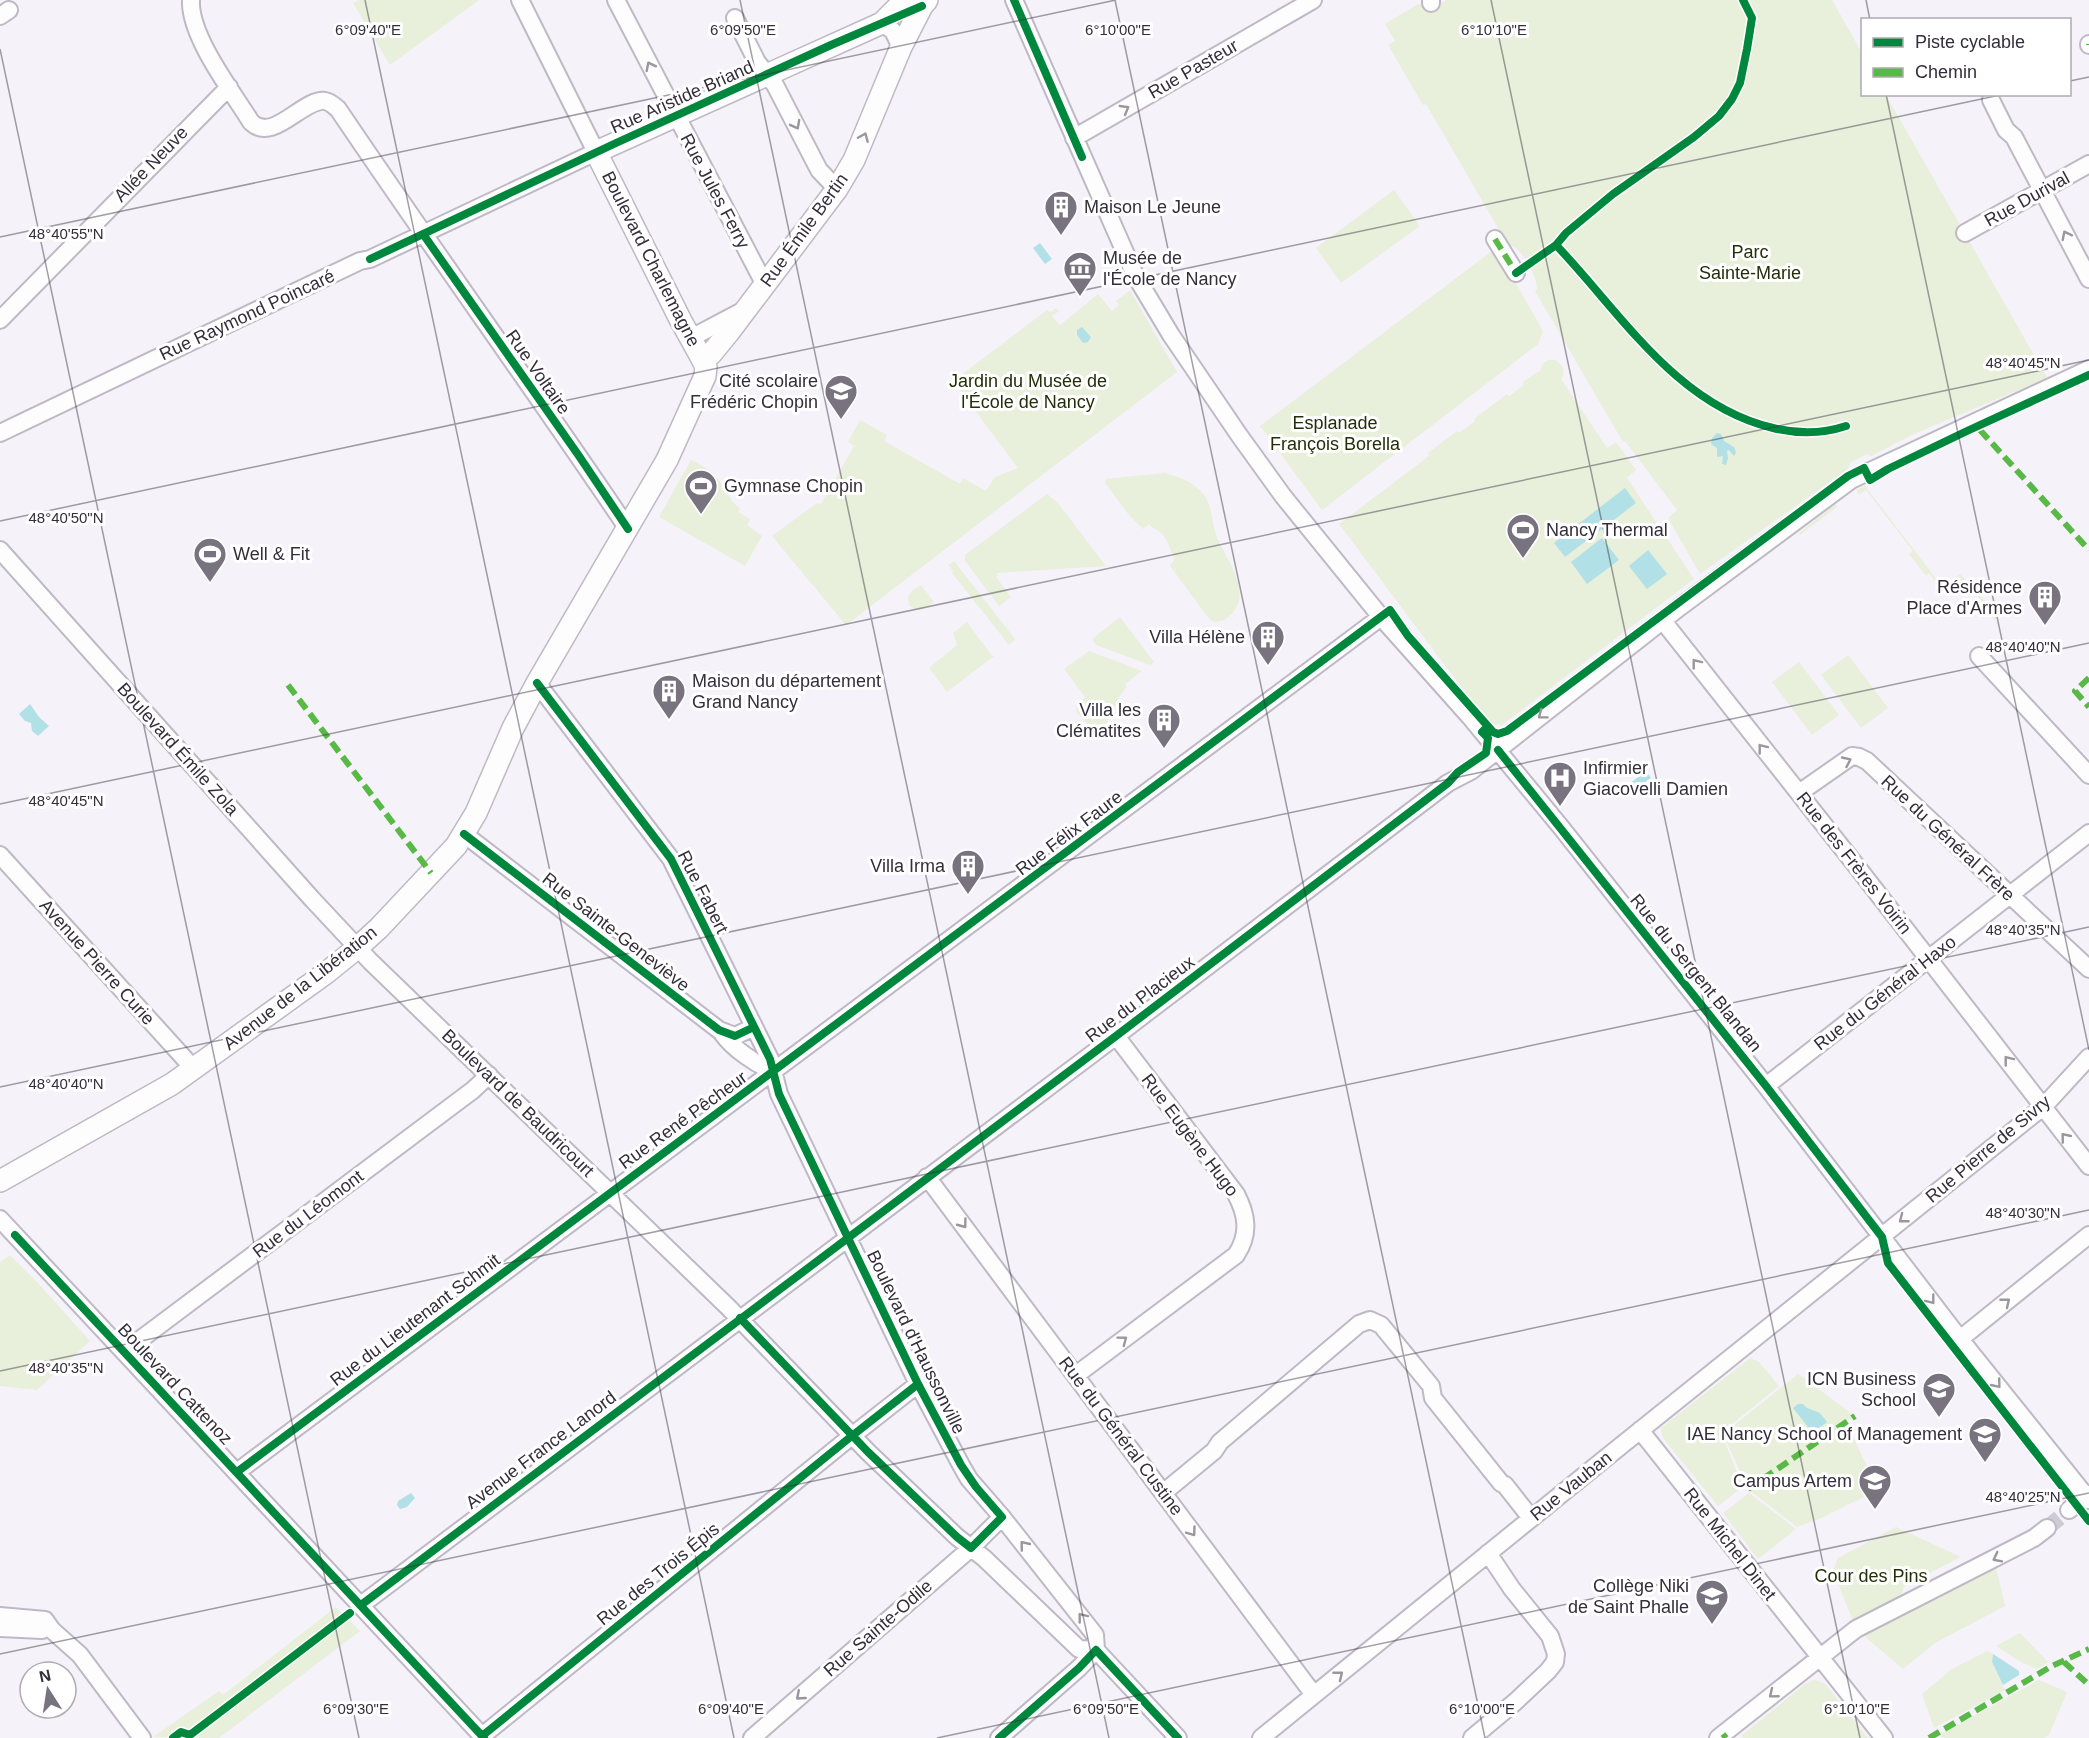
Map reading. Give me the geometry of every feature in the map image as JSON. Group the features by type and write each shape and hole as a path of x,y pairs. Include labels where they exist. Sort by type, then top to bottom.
{"main road":[{"path":"882,23 918,2"},
{"name":"Rue Émile Bertin","path":"701,357 711,354 837,189 854,160 902,47 918,2"},
{"name":"Rue Aristide Briand","path":"596,152 882,23"},
{"name":"Boulevard Charlemagne","path":"596,152 701,357"},
{"path":"537,683 667,460 705,376 706,367 701,357"},
{"name":"Avenue de la Libération","path":"0,1181 172,1084 357,948 456,846 476,813 513,728 537,683"}],"street":[{"name":"Boulevard Charlemagne","path":"520,0 596,152"},
{"name":"Rue Jules Ferry","path":"616,0 765,285"},
{"path":"1014,0 1074,138"},
{"name":"Rue Pasteur","path":"1074,138 1313,0"},
{"name":"Rue Voltaire","path":"191,3 195,28 215,66 256,127 262,129 272,127 319,102 331,103 338,109 628,529"},
{"path":"735,18 757,62 775,85 819,170 837,189"},
{"path":"882,23 893,31 902,47"},
{"name":"Allée Neuve","path":"0,320 229,87"},
{"path":"1991,100 2007,130 2014,137 2089,279"},
{"name":"Rue du Sergent Blandan","path":"1074,138 1130,266 1211,396 1277,487 1381,617 1498,750 1767,1086 2082,1501"},
{"name":"Rue Aristide Briand","path":"495,200 596,152"},
{"name":"Rue Durival","path":"1965,233 2089,164"},
{"name":"Rue Raymond Poincaré","path":"0,433 360,261 495,200"},
{"path":"1495,239 1516,273"},
{"name":"Rue Émile Bertin","path":"692,338 744,310"},
{"name":"Rue du Placieux","path":"849,1237 1448,783 1471,771 1663,621 1851,480 2089,369"},
{"name":"Boulevard Émile Zola","path":"0,550 357,948"},
{"name":"Rue Félix Faure","path":"774,1072 1381,617"},
{"name":"Rue des Frères Voirin","path":"1663,621 2089,1166"},
{"path":"1979,656 2089,775"},
{"name":"Rue Fabert","path":"537,683 671,859 770,1059 774,1072"},
{"name":"Rue du Général Frère","path":"1798,794 1852,756 1867,761 2089,969"},
{"name":"Rue du Général Haxo","path":"1767,1086 2089,833"},
{"name":"Rue Sainte-Geneviève","path":"464,834 719,1030 726,1040 761,1066 774,1072"},
{"name":"Avenue Pierre Curie","path":"0,855 194,1069"},
{"name":"Boulevard de Baudricourt","path":"357,948 740,1318 852,1435 957,1538 984,1558 1079,1649 1096,1650"},
{"path":"719,1030 735,1035 754,1027"},
{"name":"Rue Eugène Hugo","path":"1076,1375 1236,1255 1242,1246 1246,1226 1244,1211 1236,1194 1116,1036"},
{"name":"Rue Pierre de Sivry","path":"1882,1237 2044,1106 2089,1057"},
{"name":"Rue René Pêcheur","path":"611,1193 774,1072"},
{"name":"Boulevard d'Haussonville","path":"774,1072 779,1094 918,1384 965,1472 1095,1635 1096,1650"},
{"name":"Rue du Léomont","path":"125,1352 473,1090 489,1075"},
{"name":"Rue du Général Custine","path":"927,1177 1314,1695"},
{"name":"Rue du Lieutenant Schmit","path":"237,1472 611,1193"},
{"name":"Boulevard Cattenoz","path":"0,1219 8,1237 125,1352 483,1737"},
{"path":"1960,1339 2089,1235"},
{"name":"Avenue France Lanord","path":"361,1605 849,1237"},
{"name":"Rue Vauban","path":"1261,1738 1882,1237"},
{"path":"1163,1492 1214,1451 1220,1442 1359,1324 1370,1320 1381,1325 1431,1386 1433,1398 1531,1518"},
{"name":"Rue des Trois Épis","path":"483,1737 852,1435 918,1384"},
{"name":"Rue Michel Dinet","path":"1640,1430 1884,1738"},
{"name":"Rue Sainte-Odile","path":"752,1738 971,1548 1002,1517"},
{"path":"1718,1738 1856,1629 2034,1538 2047,1528"},
{"path":"1472,1738 1548,1671 1555,1662 1556,1654 1550,1636 1488,1553"},
{"path":"0,1616 45,1620 52,1630 80,1655 142,1738"},
{"path":"0,1628 52,1630"},
{"path":"999,1738 1079,1668 1096,1650 1178,1738"}],"green space":[{"path":"359,0 479,0 390,65 353,3"},
{"name":"Parc Sainte-Marie","path":"1445,0 1832,0 1861,51 1861,96 1887,96 2047,378 1914,434 1871,456 1867,454 1851,462 1848,469 1700,574 1668,518 1677,510 1625,441 1623,442 1535,291 1536,283 1527,262 1518,250 1508,245 1426,104 1423,105 1388,45 1395,41 1385,24 1418,4 1445,2"},
{"path":"1394,190 1420,226 1341,283 1316,248"},
{"name":"Esplanade François Borella","path":"1496,248 1543,331 1538,344 1322,510 1260,426"},
{"name":"Jardin du Musée de l'École de Nancy","path":"1130,290 1177,372 846,625 772,536 817,503 821,504 854,446 848,442 860,420 887,435 884,441 960,484 963,478 986,491 995,477 1018,468 953,381 1047,310 1050,312 1056,308 1059,311 1052,316 1060,325 1098,294 1112,311 1119,305 1116,301"},
{"name":"Nancy Thermal","path":"1555,360 1563,368 1561,379 1607,448 1616,442 1636,470 1627,478 1694,579 1502,725 1492,724 1459,684 1339,524 1429,456 1428,453 1457,431 1459,433 1507,394 1509,396 1524,385 1523,382 1540,372 1545,362"},
{"name":"Gymnase Chopin","path":"691,460 714,475 740,508 738,512 750,519 747,525 762,536 745,566 659,517"},
{"path":"1165,473 1191,483 1200,490 1209,504 1216,535 1239,588 1236,609 1223,620 1216,622 1210,620 1170,566 1175,559 1163,535 1149,524 1143,529 1129,515 1105,483 1106,479"},
{"path":"1865,486 1944,589 1960,574 1999,616 1995,620 1988,613 1990,610 1967,585 1965,586 1958,579 1944,592 1929,573 1926,576 1909,554 1913,551 1866,490 1859,495 1856,490"},
{"path":"1047,494 1057,502 1106,566 996,573 998,575 996,577 1011,597 999,606 965,561 965,555"},
{"path":"1835,504 1837,507 1800,535 1798,534"},
{"path":"954,561 1015,639 1009,645 952,573 948,565"},
{"path":"921,585 934,602 919,610 909,605 908,597"},
{"path":"1120,617 1154,662 1150,665 1096,645 1092,639"},
{"path":"967,622 994,656 947,692 929,668 957,645 953,633"},
{"path":"1089,651 1142,671 1125,684 1127,687 1107,722 1095,733 1076,711 1077,705 1085,697 1064,669"},
{"path":"1848,655 1888,708 1861,728 1821,675"},
{"path":"1799,662 1839,715 1812,735 1772,682"},
{"path":"10,1255 90,1341 37,1390 0,1386 0,1262"},
{"path":"1750,1358 1759,1362 1779,1386 1721,1433 1743,1487 1718,1506 1663,1438 1661,1428"},
{"path":"1798,1374 1855,1416 1846,1422 1878,1490 1819,1519 1797,1527 1748,1489 1723,1434"},
{"path":"1749,1493 1796,1529 1758,1559 1723,1513"},
{"name":"Cour des Pins","path":"1896,1527 1961,1557 1904,1586 1901,1597 1853,1621 1833,1571 1838,1558"},
{"path":"1996,1567 2005,1606 1935,1643 1903,1669 1863,1635"},
{"path":"336,1607 360,1631 219,1738 153,1737 219,1691 223,1695"},
{"path":"2020,1633 2048,1662 2037,1669 2019,1661 1996,1646"},
{"path":"1987,1651 1993,1654 1992,1662 2005,1690 1934,1728 1922,1694 1952,1669"},
{"path":"1814,1680 1826,1685 1868,1738 1743,1738 1741,1736 1805,1684"},
{"path":"2039,1680 2067,1692 2049,1735 2044,1738 1943,1738 1939,1735"}],"water":[{"path":"1040,243 1052,259 1045,264 1033,248"},
{"path":"1082,327 1091,337 1088,342 1083,343 1077,335 1077,330"},
{"path":"1717,433 1734,447 1736,452 1734,456 1729,450 1727,451 1726,465 1722,464 1723,456 1717,457 1717,448 1711,444 1712,438"},
{"path":"1625,488 1636,503 1565,557 1554,543"},
{"path":"1602,538 1619,560 1587,584 1571,562"},
{"path":"1648,550 1667,574 1647,589 1629,566"},
{"path":"30,704 49,726 38,736 32,731 31,723 25,721 19,714"},
{"path":"1646,771 1651,778 1633,791 1629,784"},
{"path":"1798,1404 1803,1404 1820,1413 1827,1422 1819,1428 1808,1427 1793,1408"},
{"path":"411,1493 415,1498 407,1507 400,1509 397,1505 398,1501"},
{"path":"1993,1654 2019,1671 2019,1675 2003,1685 1992,1662"}],"tunnel":[{"path":"2047,1528 2069,1510"}],"marked path":[{"path":"1495,239 1516,273 1521,269"},
{"path":"1980,430 2089,550"},
{"path":"2089,678 2075,691 2089,707"},
{"path":"288,685 431,873"},
{"path":"1748,1489 1855,1416"},
{"path":"1929,1738 2052,1666 2089,1649"},
{"path":"2064,1662 2089,1685"},
{"path":"1723,1734 1726,1738"}],"cycle path":[{"path":"1014,0 1082,157"},
{"path":"1516,273 1556,245 1566,233 1613,194 1694,137 1719,116 1732,99 1740,83 1752,18 1743,0"},
{"path":"370,259 616,143 922,6"},
{"path":"423,234 628,529"},
{"path":"1556,245 1652,353 1679,378 1707,399 1738,416 1782,430 1819,432 1846,426"},
{"path":"237,1472 1390,610 1408,636 1493,732 1498,734 1507,731 1848,476 1864,468 1870,480 1967,431 2089,375"},
{"path":"537,683 671,859 770,1059 779,1094 918,1384 961,1465 976,1487 1002,1517 971,1548 868,1452 740,1318"},
{"path":"361,1605 1448,783 1458,772 1486,753 1488,738 1482,732 1487,727"},
{"path":"1498,750 1766,1086 1882,1237 1888,1263 2089,1521"},
{"path":"464,834 719,1030 735,1036 754,1027"},
{"path":"15,1235 484,1738"},
{"path":"482,1736 918,1384"},
{"path":"173,1738 181,1732 190,1735 350,1613"},
{"path":"1096,1650 1178,1738"},
{"path":"999,1738 1079,1668 1096,1650"}],"place":[{"name":"Maison Le Jeune","path":"1061,236"},
{"name":"Musée de l'École de Nancy","path":"1080,297"},
{"name":"Cité scolaire Frédéric Chopin","path":"841,420"},
{"name":"Gymnase Chopin","path":"701,515"},
{"name":"Nancy Thermal","path":"1523,559"},
{"name":"Well & Fit","path":"210,583"},
{"name":"Résidence Place d'Armes","path":"2045,626"},
{"name":"Villa Hélène","path":"1268,666"},
{"name":"Maison du département Grand Nancy","path":"669,720"},
{"name":"Villa les Clématites","path":"1164,749"},
{"name":"Infirmier Giacovelli Damien","path":"1560,807"},
{"name":"Villa Irma","path":"968,895"},
{"name":"ICN Business School","path":"1939,1418"},
{"name":"IAE Nancy School of Management","path":"1985,1463"},
{"name":"Campus Artem","path":"1875,1510"},
{"name":"Collège Niki de Saint Phalle","path":"1712,1625"}]}
